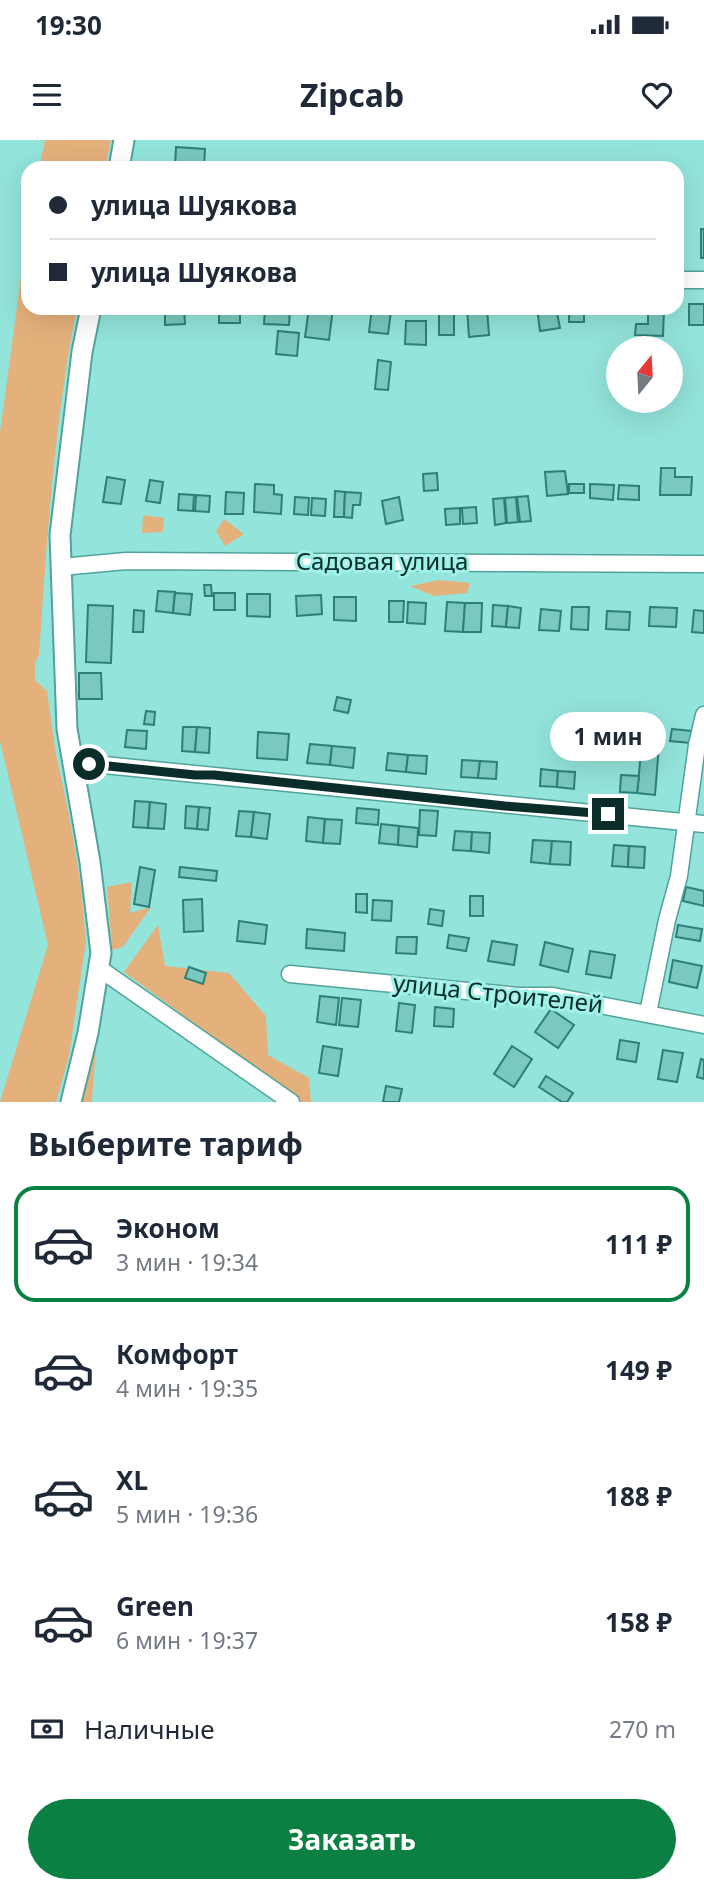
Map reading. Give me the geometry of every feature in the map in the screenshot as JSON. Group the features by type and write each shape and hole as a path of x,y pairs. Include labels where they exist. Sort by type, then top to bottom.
{"street":[{"path":"120,161 124,140"},
{"path":"684,280 704,280"},
{"path":"71,1102 88,1033 101,953 97,904 67,729 60,535 82,352 90,315"},
{"name":"Садовая улица","path":"61,567 126,561 704,564"},
{"path":"648,1013 679,876 685,822 704,715"},
{"path":"73,762 704,824"},
{"path":"100,969 290,1102"},
{"name":"улица Строителей","path":"290,974 519,996 553,996 704,1025"}],"shaded area":[{"path":"45,140 111,140 106,161 40,161"},
{"path":"21,277 21,315 76,315 62,394 48,524 39,655 35,663 35,680 47,691 81,886 86,941 69,1056 56,1102 0,1102 48,945 0,741 0,433"},
{"path":"143,515 164,518 163,532 142,533"},
{"path":"224,519 244,534 225,546 216,531"},
{"path":"439,580 470,583 467,593 434,596 410,586"},
{"path":"132,882 130,913 151,907 123,947 112,950 107,887"},
{"path":"158,925 165,966 229,973 266,1016 268,1055 309,1078 311,1102 302,1102 124,972"},
{"path":"97,1034 92,1102 76,1102"}],"building":[{"path":"176,147 205,149 204,161 175,161"},
{"path":"701,229 704,229 704,258 701,258"},
{"path":"689,304 704,304 704,325 689,325"},
{"path":"165,315 184,315 185,324 165,325"},
{"path":"219,315 240,315 240,323 219,323"},
{"path":"265,315 290,315 289,325 264,324"},
{"path":"308,315 332,315 329,340 305,337"},
{"path":"371,315 390,315 388,334 369,332"},
{"path":"439,315 454,315 454,335 439,335"},
{"path":"467,315 488,315 489,335 469,337"},
{"path":"538,315 557,315 560,328 540,331"},
{"path":"569,315 584,315 584,322 569,322"},
{"path":"648,315 664,315 663,336 635,335 636,324 648,324"},
{"path":"406,321 426,321 426,345 405,344"},
{"path":"278,331 299,333 297,356 276,354"},
{"path":"378,360 391,362 388,390 375,389"},
{"path":"661,468 675,468 675,477 692,477 691,495 660,495"},
{"path":"565,471 568,494 547,496 545,472"},
{"path":"437,473 438,490 424,491 423,474"},
{"path":"107,477 125,480 121,504 103,502"},
{"path":"150,480 163,482 160,503 146,501"},
{"path":"255,484 274,485 274,494 282,495 281,514 254,512"},
{"path":"569,484 584,484 584,493 569,493"},
{"path":"590,484 614,485 613,500 590,498"},
{"path":"619,485 639,486 639,500 618,499"},
{"path":"335,491 345,492 344,517 334,517"},
{"path":"226,492 244,493 243,514 225,514"},
{"path":"345,492 361,493 360,505 353,505 352,518 344,517"},
{"path":"179,494 194,495 193,511 178,510"},
{"path":"196,495 210,496 209,512 195,511"},
{"path":"528,496 531,521 520,522 517,497"},
{"path":"295,497 309,498 308,515 294,514"},
{"path":"399,497 403,520 386,524 382,501"},
{"path":"516,497 518,522 507,523 505,498"},
{"path":"312,498 326,499 325,516 311,515"},
{"path":"504,498 506,523 495,525 493,499"},
{"path":"476,507 477,523 463,524 462,508"},
{"path":"460,508 460,524 446,525 445,509"},
{"path":"204,585 211,585 212,596 205,596"},
{"path":"158,591 175,592 173,613 156,611"},
{"path":"175,593 192,594 190,615 173,613"},
{"path":"214,593 235,593 235,610 214,610"},
{"path":"247,594 270,594 270,617 247,616"},
{"path":"321,595 322,614 297,616 296,596"},
{"path":"334,597 356,597 356,621 334,620"},
{"path":"389,601 404,601 403,622 389,622"},
{"path":"408,602 426,603 425,624 407,623"},
{"path":"447,602 465,603 463,632 445,631"},
{"path":"465,603 482,603 481,632 463,632"},
{"path":"88,605 113,606 111,663 86,662"},
{"path":"493,605 508,606 506,627 492,626"},
{"path":"508,606 521,608 519,628 506,627"},
{"path":"572,607 589,607 588,630 571,629"},
{"path":"650,607 677,608 676,627 649,626"},
{"path":"541,609 561,611 559,631 539,630"},
{"path":"134,610 144,611 143,632 133,632"},
{"path":"694,610 704,611 704,633 692,632"},
{"path":"607,611 630,612 629,630 606,629"},
{"path":"79,673 101,673 102,699 79,699"},
{"path":"337,697 351,700 348,713 334,710"},
{"path":"146,711 155,712 154,725 144,724"},
{"path":"183,727 197,727 195,752 182,751"},
{"path":"197,727 210,728 209,753 195,752"},
{"path":"672,729 692,731 690,743 670,741"},
{"path":"127,730 147,731 146,749 125,747"},
{"path":"258,732 289,734 287,760 257,758"},
{"path":"642,743 659,745 655,795 637,793"},
{"path":"310,744 332,746 330,765 307,763"},
{"path":"332,746 355,748 353,768 330,765"},
{"path":"388,753 408,755 406,772 386,770"},
{"path":"408,755 427,756 426,774 406,772"},
{"path":"462,760 480,761 478,778 461,777"},
{"path":"480,761 497,762 496,779 478,778"},
{"path":"541,769 558,771 557,787 540,786"},
{"path":"558,771 575,772 574,789 557,787"},
{"path":"621,775 639,776 637,793 620,792"},
{"path":"135,801 150,802 148,828 133,827"},
{"path":"150,802 166,804 164,829 148,828"},
{"path":"186,806 199,807 197,829 185,828"},
{"path":"199,807 210,808 208,830 197,829"},
{"path":"357,808 379,810 378,825 356,823"},
{"path":"420,810 438,811 436,836 419,835"},
{"path":"239,811 254,812 251,837 236,836"},
{"path":"254,812 270,814 267,839 251,837"},
{"path":"308,817 325,819 323,843 306,841"},
{"path":"325,819 342,820 340,844 323,843"},
{"path":"381,824 399,826 398,845 379,843"},
{"path":"399,826 418,828 417,847 398,845"},
{"path":"455,831 472,832 471,851 453,850"},
{"path":"472,832 490,833 489,853 471,851"},
{"path":"533,840 552,841 550,864 531,862"},
{"path":"552,841 571,842 570,865 550,864"},
{"path":"614,845 629,846 628,867 612,866"},
{"path":"629,846 645,847 644,868 628,867"},
{"path":"140,867 155,870 149,907 134,904"},
{"path":"180,867 217,871 216,881 179,877"},
{"path":"686,887 704,891 704,906 683,901"},
{"path":"356,894 367,894 367,913 356,912"},
{"path":"470,896 483,896 483,916 470,916"},
{"path":"202,899 203,931 184,932 183,900"},
{"path":"373,900 392,901 391,921 372,920"},
{"path":"430,909 444,911 442,926 428,924"},
{"path":"239,921 267,925 265,944 237,941"},
{"path":"678,925 702,929 700,941 676,937"},
{"path":"307,929 345,933 344,951 306,948"},
{"path":"449,935 469,938 466,951 447,948"},
{"path":"397,937 417,937 416,954 396,953"},
{"path":"492,941 517,945 514,965 488,961"},
{"path":"545,942 573,949 568,972 540,965"},
{"path":"590,951 615,955 611,978 586,974"},
{"path":"673,960 702,966 697,988 669,982"},
{"path":"189,967 206,973 203,984 185,978"},
{"path":"320,996 339,998 336,1025 317,1022"},
{"path":"342,998 361,1000 358,1027 339,1025"},
{"path":"399,1003 415,1005 412,1033 396,1031"},
{"path":"435,1007 454,1009 453,1027 434,1026"},
{"path":"551,1009 574,1025 558,1048 535,1032"},
{"path":"620,1040 639,1043 636,1062 617,1059"},
{"path":"323,1046 342,1049 338,1076 319,1073"},
{"path":"512,1046 532,1059 514,1087 494,1074"},
{"path":"663,1050 683,1053 677,1082 658,1079"},
{"path":"701,1059 704,1060 704,1079 697,1077"},
{"path":"546,1076 573,1093 567,1102 562,1102 539,1087"},
{"path":"386,1086 402,1089 399,1102 383,1102"}],"route":[{"path":"89,764 608,814"}]}
